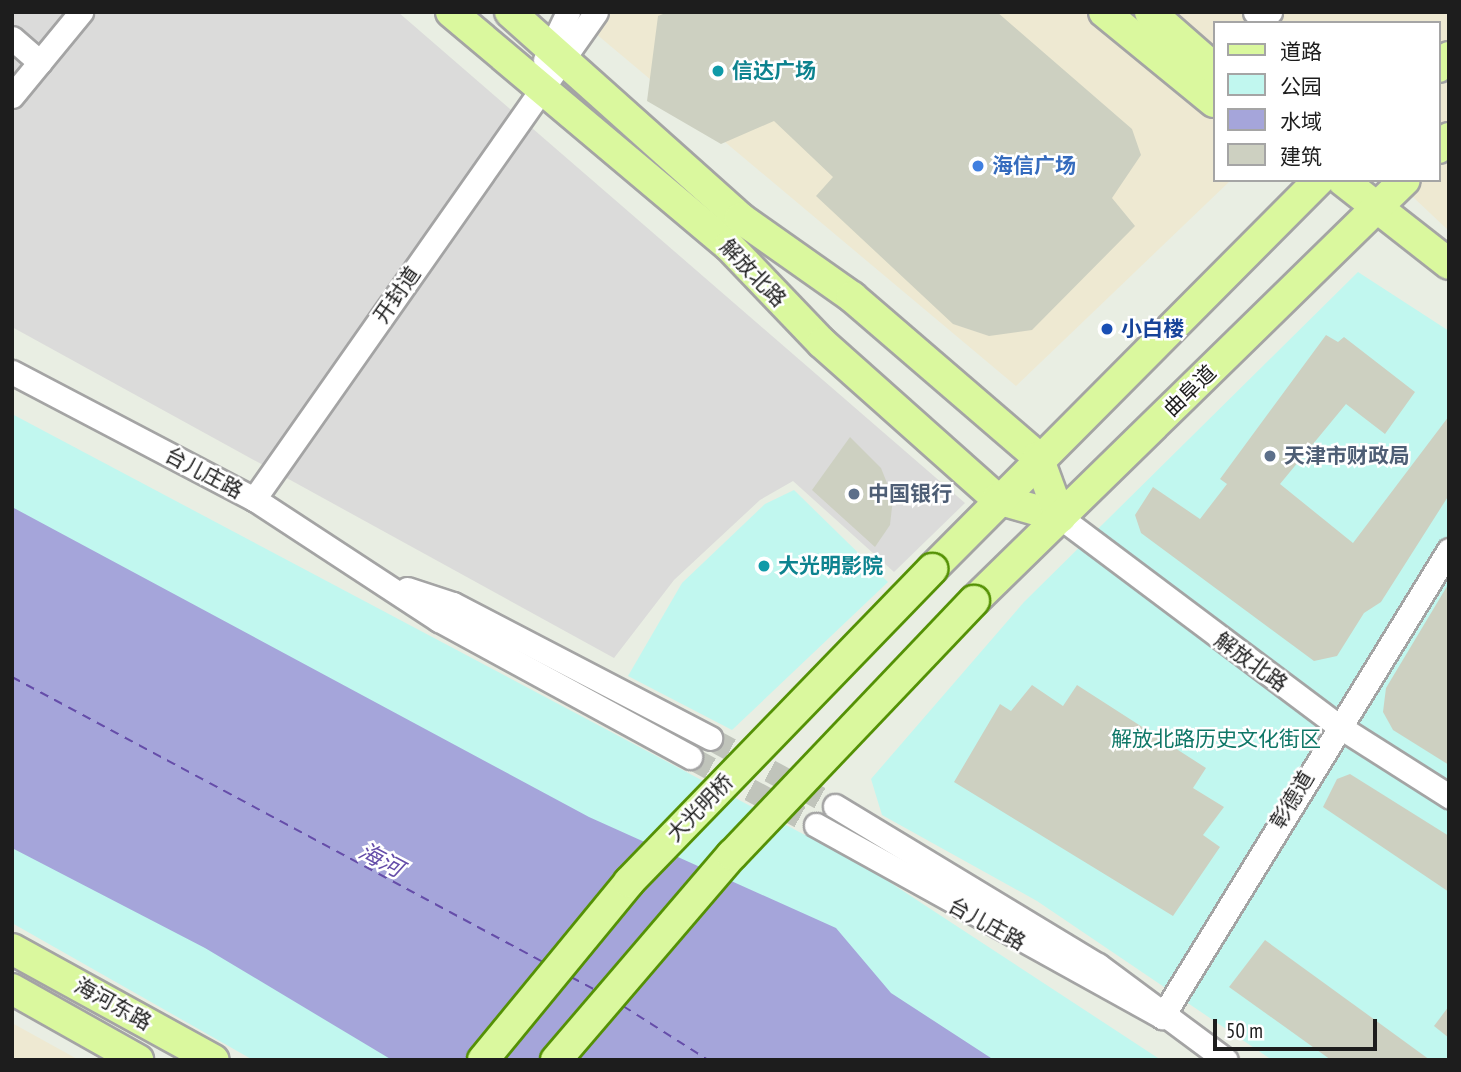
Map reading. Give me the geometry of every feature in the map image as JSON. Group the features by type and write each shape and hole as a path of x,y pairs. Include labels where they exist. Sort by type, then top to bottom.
{"main road":[{"name":"解放北路","path":"451,12 729,246 822,343 998,499 1060,517"},
{"name":"解放北路","path":"510,12 740,218 852,297 1038,457 1060,517"},
{"path":"1104,12 1212,100"},
{"path":"1161,16 1212,66"},
{"path":"998,499 1320,182"},
{"path":"1323,182 1376,209 1449,264"},
{"name":"曲阜道","path":"556,1060 732,855 974,601 1403,182"},
{"name":"大光明桥","path":"482,1060 629,882 998,499"},
{"name":"海河东路","path":"12,949 214,1060"},
{"name":"海河东路","path":"12,989 138,1060"}],"street":[{"path":"12,96 81,12"},
{"name":"开封道","path":"254,499 541,90 568,12"},
{"name":"开封道","path":"556,53 596,12"},
{"path":"1255,12 1263,19 1270,12"},
{"path":"12,38 40,62"},
{"name":"台儿庄路","path":"12,372 254,499 390,584 439,620 691,757"},
{"name":"解放北路","path":"1060,517 1337,725 1449,796"},
{"name":"彰德道","path":"1163,1017 1337,725 1449,550"},
{"name":"台儿庄路","path":"390,584 453,604 710,738"},
{"name":"台儿庄路","path":"835,806 1098,965 1163,1017 1226,1060"},
{"name":"台儿庄路","path":"816,825 1163,1017"}],"shaded area":[{"path":"12,12 398,12 965,503 894,572 793,481 760,500 674,580 614,658 12,327"},
{"name":"小白楼","path":"570,12 1449,12 1449,231 1397,182 1440,182 1440,21 1212,21 1212,182 1229,182 1016,386"},
{"path":"12,1023 79,1060 12,1060"}],"green space":[{"name":"解放北路历史文化街区","path":"1358,272 1449,331 1449,1060 1272,1060 1037,901 882,815 871,779 1024,602"},
{"path":"12,414 871,870 1161,1060 253,1060 12,923"},
{"name":"大光明影院","path":"794,490 888,582 732,730 628,676 682,583 765,504"}],"water":[{"name":"海河","path":"12,507 589,817 836,928 891,993 994,1060 392,1060 205,948 12,848"}],"building":[{"name":"小白楼","path":"668,12 997,12 1132,129 1141,155 1112,198 1135,226 1032,330 989,336 953,324 816,196 833,177 774,121 721,144 647,101 658,16"},
{"path":"1326,335 1338,342 1344,337 1415,392 1385,434 1346,404 1280,484 1353,543 1449,416 1449,495 1381,602 1364,613 1337,656 1314,661 1141,533 1135,515 1153,487 1200,519 1227,484 1220,479"},
{"name":"中国银行","path":"850,437 881,468 893,498 890,525 875,547 812,490"},
{"path":"1449,583 1449,765 1393,730 1383,712 1386,688"},
{"path":"1032,685 1063,706 1077,685 1206,768 1193,788 1224,807 1203,835 1220,847 1173,916 954,782 1000,704 1011,711"},
{"path":"1350,774 1449,836 1449,892 1323,807 1337,779"},
{"path":"1265,940 1430,1060 1331,1060 1229,987"},
{"path":"1449,1006 1449,1038 1434,1026"}],"ferry route":[{"path":"12,677 545,963"},
{"path":"571,977 597,991"},
{"path":"623,1006 708,1060"}],"tunnel":[{"path":"710,738 835,806"},
{"path":"690,757 816,825"}],"place":[{"name":"信达广场","path":"718,71"},
{"name":"海信广场","path":"978,166"},
{"name":"小白楼","path":"1107,329"},
{"name":"天津市财政局","path":"1270,456"},
{"name":"中国银行","path":"854,494"},
{"name":"大光明影院","path":"764,566"}]}
